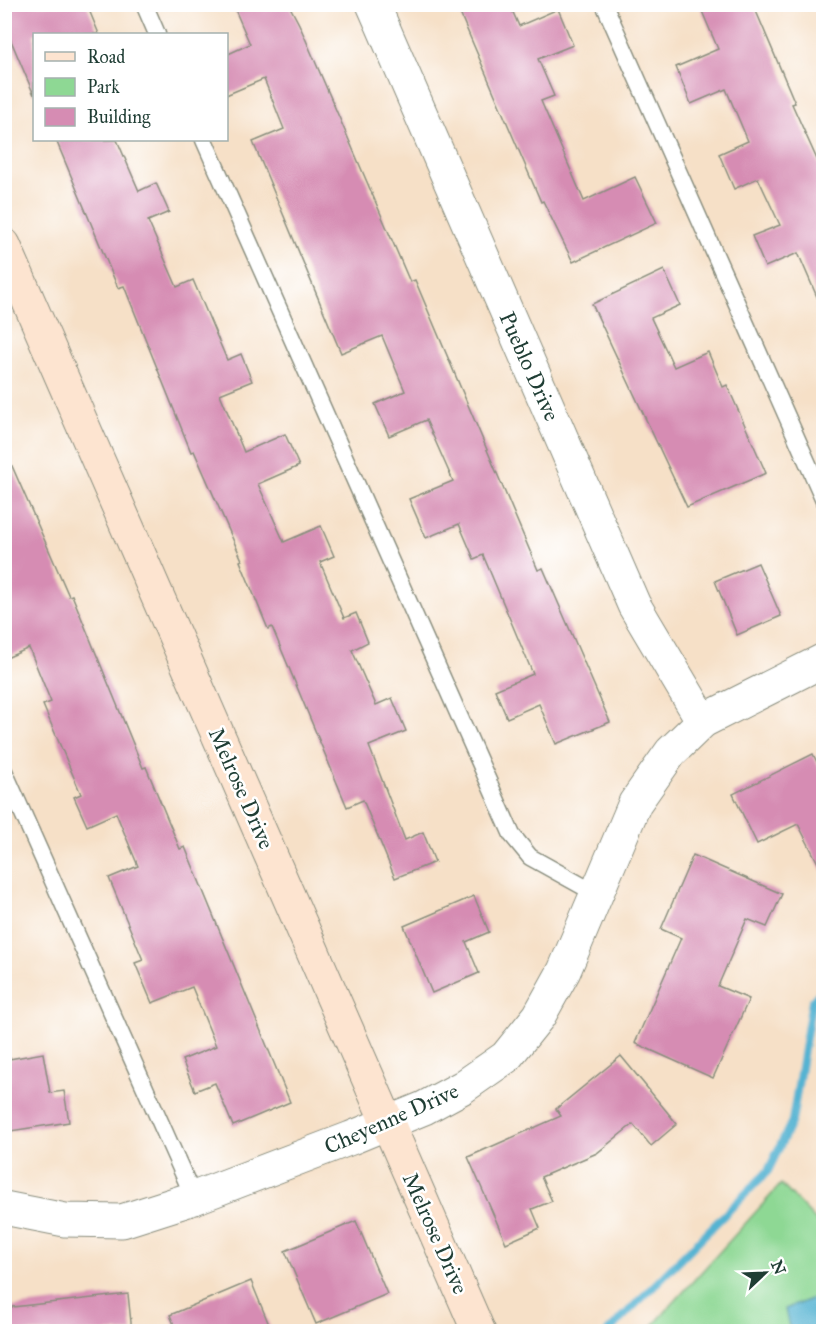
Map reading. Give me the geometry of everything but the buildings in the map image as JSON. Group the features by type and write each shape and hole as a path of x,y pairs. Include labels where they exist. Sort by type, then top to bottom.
{"street":[{"name":"Pueblo Drive","path":"373,4 634,605 703,721"},
{"name":"Melrose Drive","path":"4,244 479,1332"},
{"name":"Cheyenne Drive","path":"4,1208 65,1220 122,1221 194,1198 388,1123 424,1108 463,1087 506,1057 539,1016 564,971 595,892 635,803 671,752 703,721 824,660"}],"lane":[{"path":"144,4 157,33"},
{"path":"604,4 824,500"},
{"path":"204,141 513,835 530,857 595,892"},
{"path":"4,771 194,1198"}],"green space":[{"path":"781,1184 823,1228 823,1331 647,1332"}],"water":[{"path":"821,1295 823,1331 790,1331 785,1309"}],"waterway":[{"path":"608,1332 768,1171 792,1121 812,1001 824,988"}]}
